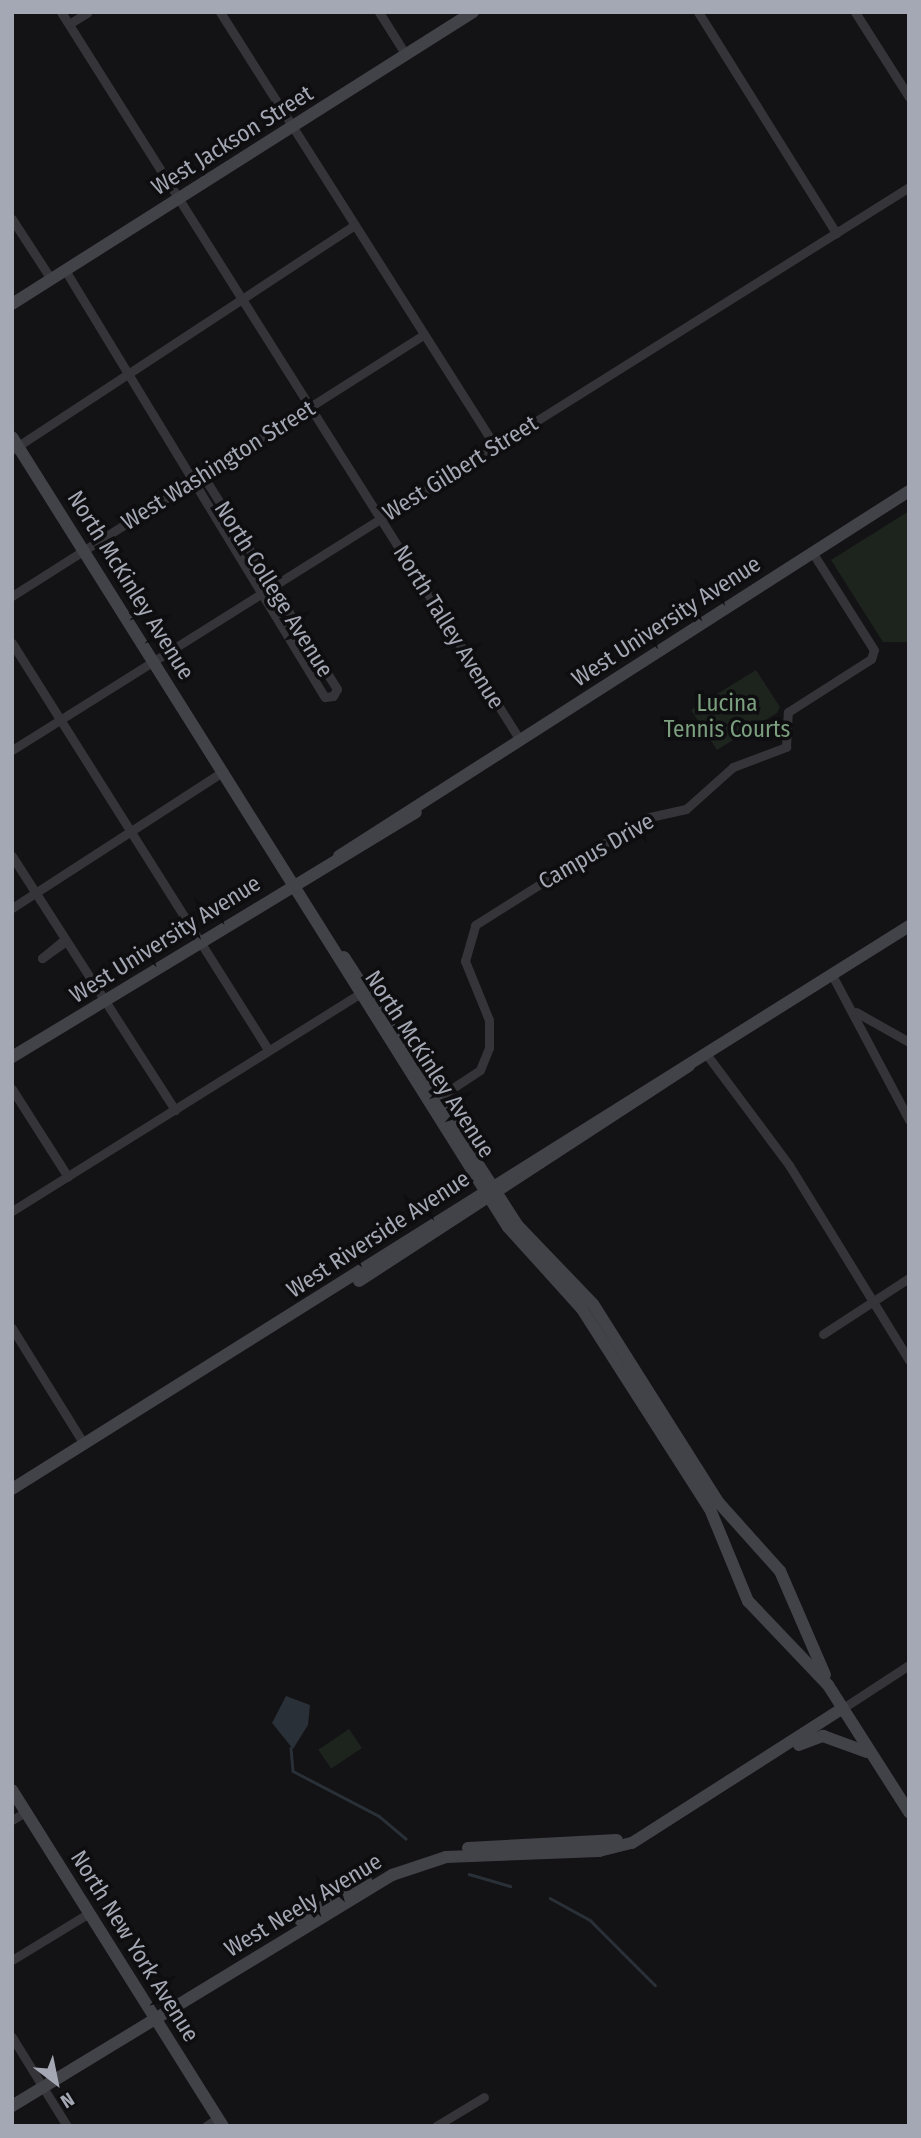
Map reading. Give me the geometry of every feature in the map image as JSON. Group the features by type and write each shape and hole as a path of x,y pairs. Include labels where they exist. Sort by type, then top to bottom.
{"street":[{"name":"North Talley Avenue","path":"61,12 520,740"},
{"path":"69,24 88,12"},
{"path":"220,12 495,446"},
{"path":"379,12 406,55"},
{"name":"West Jackson Street","path":"12,304 473,12"},
{"path":"698,12 836,233"},
{"path":"855,12 909,97"},
{"name":"West Gilbert Street","path":"12,750 153,659 273,587 909,187"},
{"path":"12,219 51,279"},
{"path":"14,444 131,374 355,225"},
{"name":"North College Avenue","path":"65,270 196,479 196,491 325,697 333,696 337,689 207,482 196,479"},
{"name":"West Washington Street","path":"12,596 424,335"},
{"name":"North McKinley Avenue","path":"14,444 297,883 342,956 359,994 434,1100 494,1194 531,1243 593,1304 719,1503 780,1570 828,1685 909,1812"},
{"name":"West University Avenue","path":"12,1057 297,883 909,491"},
{"name":"Campus Drive","path":"434,1100 480,1070 489,1048 489,1020 465,961 475,925 645,818 686,809 733,766 786,747 788,712 872,659 874,650 812,552"},
{"path":"12,643 268,1050"},
{"path":"12,908 224,771"},
{"path":"12,856 174,1110"},
{"name":"West Riverside Avenue","path":"12,1489 494,1194 665,1074 707,1055 909,926"},
{"path":"342,956 434,1100"},
{"path":"832,975 856,1012 909,1120"},
{"path":"12,1211 359,994"},
{"path":"856,1012 909,1042"},
{"path":"707,1055 770,1137 875,1301 909,1360"},
{"path":"12,1089 68,1177"},
{"name":"North McKinley Avenue","path":"494,1194 518,1242 582,1308 721,1527 757,1615 828,1685"},
{"path":"823,1334 909,1278"},
{"path":"14,1335 87,1442"},
{"path":"843,1708 909,1665"},
{"name":"West Neely Avenue","path":"12,2096 41,2083 419,1855 645,1834 843,1708"},
{"path":"749,1767 768,1764 823,1736 856,1744 873,1757"},
{"name":"North New York Avenue","path":"12,1790 221,2122"},
{"path":"12,1820 27,1811"},
{"path":"12,1959 89,1913"},
{"path":"12,2037 67,2126"},
{"name":"West Neely Avenue","path":"12,2106 41,2083"},
{"path":"436,2126 484,2097"},
{"path":"206,2126 221,2122"}],"green space":[{"path":"909,511 909,642 883,642 831,560"},
{"name":"Lucina Tennis Courts","path":"756,670 780,707 777,713 717,750 691,710"},
{"path":"349,1729 362,1748 331,1769 318,1750"}],"shaded area":[{"path":"286,1696 310,1705 308,1725 293,1749 272,1723"}],"waterway":[{"path":"291,1748 293,1771 379,1816 406,1839"},
{"path":"469,1874 510,1886"},
{"path":"550,1898 590,1920 655,1985"}]}
